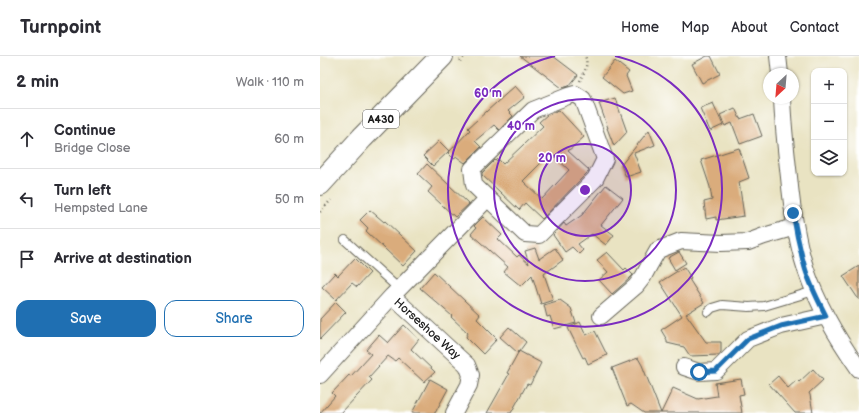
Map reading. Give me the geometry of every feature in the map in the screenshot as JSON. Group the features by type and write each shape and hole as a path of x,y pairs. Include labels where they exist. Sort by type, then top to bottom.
{"main road":[{"name":"A430","path":"320,184 362,138 442,56"}],"street":[{"path":"778,56 779,68"},
{"path":"575,94 583,99 605,159 595,179 539,235 525,234 488,198 474,185 472,169 533,110 561,98 575,94"},
{"path":"782,104 784,132 795,227 806,269 814,291 826,316 845,350 859,369"},
{"path":"396,293 488,198"},
{"path":"601,316 636,286 643,277 658,250 681,241 721,243 748,242 795,227"},
{"name":"Horseshoe Way","path":"320,375 396,293 467,365 471,375 469,385 454,413"},
{"path":"684,367 699,372 716,371 748,339 781,326 826,316"}],"lane":[{"path":"345,240 396,293"},
{"path":"708,312 716,306 722,305 749,307 764,306 814,291"}],"path":[{"path":"575,94 587,66 588,61 585,56"}],"building":[{"path":"520,56 553,56 578,75 569,86 562,88"},
{"path":"707,56 711,56 720,74 702,83 692,64"},
{"path":"615,61 629,72 626,76 632,91 623,94 602,77"},
{"path":"515,86 525,97 508,111 513,116 499,130 494,125 475,141 481,147 465,163 457,157 454,159 448,153 470,130 468,128"},
{"path":"615,98 627,132 614,146 599,103"},
{"path":"713,103 723,125 710,131 700,108"},
{"path":"735,108 740,119 754,114 762,136 740,144 732,123 725,126 720,115"},
{"path":"559,110 584,137 568,151 589,170 542,219 525,203 519,210 482,175 482,173 495,160 496,161 498,159 503,164 543,126 539,122 548,114","holes":["551,153 569,170 542,199 523,181"]},
{"path":"649,130 655,145 634,153 641,172 626,177 621,165"},
{"path":"439,141 449,151 433,166 423,156"},
{"path":"739,148 749,178 739,182 744,216 716,220 716,217 706,219 704,202 712,200 710,187 701,160"},
{"path":"427,164 469,204 455,217 428,192 432,187 418,174"},
{"path":"606,185 623,198 601,225 614,235 606,245 592,234 578,244 583,250 579,254 572,247 565,252 553,235 564,223 566,226 582,215"},
{"path":"370,210 384,222 385,221 417,251 403,266 366,231 368,228 360,220"},
{"path":"483,217 502,235 498,239 517,257 519,255 529,264 525,251 535,248 539,259 555,248 563,260 544,274 553,300 541,304 532,275 521,286 504,272 508,267 471,234 476,228 474,226"},
{"path":"607,252 624,270 626,268 633,275 612,294 599,280 608,272 597,260"},
{"path":"679,252 686,263 675,270 668,258"},
{"path":"355,258 370,273 357,287 352,283 336,300 322,287 335,273 338,276"},
{"path":"859,266 859,300 843,276"},
{"path":"684,267 691,278 689,279 704,303 686,314 706,342 721,342 721,352 719,355 690,356 684,347 667,343 667,340 661,330 682,316 660,282"},
{"path":"434,272 480,315 477,319 497,339 483,354 466,337 468,333 451,317 452,316 420,288"},
{"path":"560,300 571,308 576,323 554,329 550,316 547,317 544,305"},
{"path":"336,302 346,312 320,339 320,319"},
{"path":"580,322 586,335 595,331 607,355 588,364 585,357 583,358 568,328"},
{"path":"404,325 419,339 411,349 435,372 424,382 398,358 395,361 388,356 369,377 372,380 341,413 320,413 335,396 332,393 349,375 351,376 371,354 366,350 379,335 388,343"},
{"path":"509,327 526,342 518,353 500,337"},
{"path":"519,351 541,363 530,385 527,384 511,413 487,413 509,374 507,373"},
{"path":"638,358 661,413 644,413 631,404 627,406 612,368"},
{"path":"813,369 823,380 809,393 813,413 795,413 769,384 778,376 788,388 797,380 799,382"},
{"path":"430,379 448,389 435,413 412,413"},
{"path":"741,379 744,394 739,395 742,413 661,413 673,388 698,399 717,396 715,383"}],"route":[{"path":"699,372 716,371 748,339 781,326 826,316 814,291 806,269 798,242 793,213"}]}
